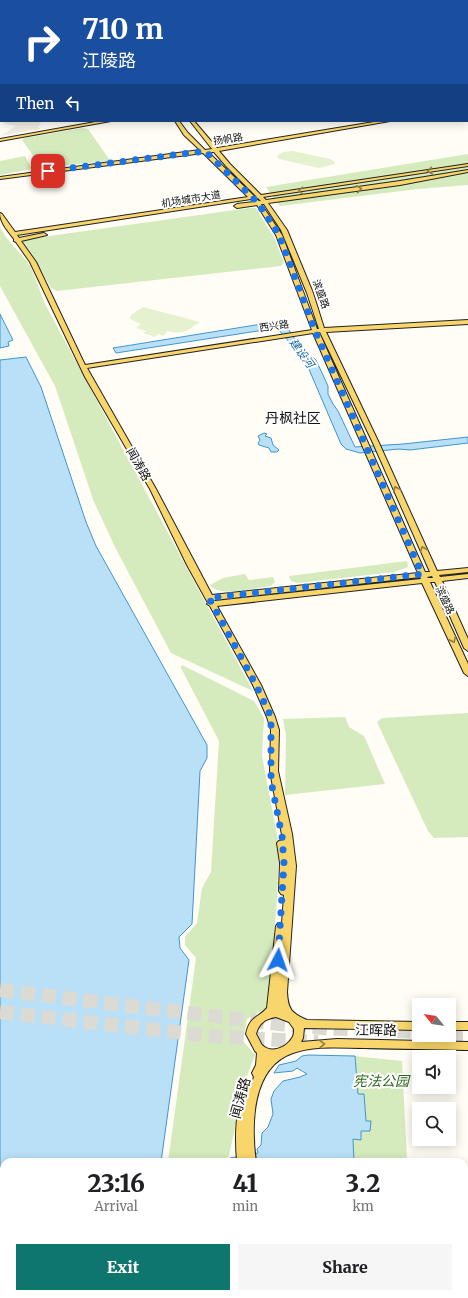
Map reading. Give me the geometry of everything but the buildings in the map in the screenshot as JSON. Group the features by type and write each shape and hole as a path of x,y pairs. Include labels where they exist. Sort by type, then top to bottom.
{"main road":[{"path":"30,0 39,0"},
{"path":"0,139 92,122"},
{"path":"0,139 103,122"},
{"name":"滨盛路","path":"178,122 186,134 209,150 265,202 284,230 310,293 320,332 377,445 468,648"},
{"path":"186,122 194,137 209,150 375,122"},
{"path":"186,122 195,132 206,140"},
{"name":"滨盛路","path":"193,122 206,140 209,150 258,203 279,235 423,576 468,673"},
{"name":"扬帆路","path":"0,177 209,150 382,122"},
{"name":"机场城市大道","path":"12,234 468,165"},
{"path":"265,202 468,171"},
{"name":"机场城市大道","path":"16,240 265,202"},
{"name":"闻涛路","path":"0,215 16,240 33,262 85,369 153,489 191,565 256,685 271,717 275,730 274,771 287,834 291,866 282,1002 290,1018 298,1026 299,1038 291,1049 274,1058 267,1065 254,1092 244,1143 243,1158"},
{"name":"西兴路","path":"85,369 320,332 468,322"},
{"name":"西兴路","path":"320,332 468,326"},
{"path":"435,576 468,570"},
{"path":"210,601 423,576 468,576"},
{"name":"闻涛路","path":"249,1158 244,1143 242,1115 253,1080 261,1065 263,1051 257,1047 250,1034 255,1022 272,1010 274,1003 284,863 282,836 271,781 271,717"},
{"path":"268,1014 284,1015 290,1018"},
{"name":"江晖路","path":"290,1018 306,1024 412,1026"},
{"path":"456,1026 468,1026"},
{"name":"江晖路","path":"284,1052 319,1044 468,1046"},
{"path":"263,1051 277,1054 284,1052"}],"green space":[{"path":"82,128 88,129 109,159 108,161 42,168 22,140 24,138"},
{"path":"293,151 330,159 335,162 335,164 319,168 279,159 277,156 283,152"},
{"path":"468,154 468,185 418,189 280,206 266,187"},
{"path":"25,156 32,169 0,175 0,161"},
{"path":"256,208 275,239 284,263 281,266 57,291 51,288 30,251 21,240"},
{"path":"0,227 6,237 30,266 45,304 253,691 171,653 116,549 94,502 55,386 0,286"},
{"path":"143,307 200,322 184,332 179,333 168,331 163,336 158,334 155,337 143,333 146,331 136,328 141,324 130,319 131,315"},
{"path":"407,561 408,567 394,572 298,583 291,581 289,576"},
{"path":"245,574 249,580 273,577 275,582 271,586 229,592 215,589 210,585 223,578"},
{"path":"182,665 254,701 264,718 262,756 279,845 277,899 268,1007 247,1019 243,1041 255,1055 244,1084 229,1156 226,1158 169,1158 196,958 185,945 185,937 197,923 202,888 211,872 219,741 181,668"},
{"path":"468,713 468,837 434,838 428,831 377,722 382,718"},
{"path":"345,717 349,727 364,736 385,784 285,795 286,735 283,719"},
{"name":"宪法公园","path":"355,1056 402,1061 407,1158 354,1158 353,1139 361,1140 361,1131 370,1131 366,1121 364,1094 358,1094"}],"shaded area":[{"path":"3,123 41,123 38,127 40,129 0,136 16,126"}],"water":[{"path":"0,314 13,340 8,342 9,346 0,348"},
{"name":"建设河","path":"268,323 278,324 289,330 296,341 316,360 328,386 328,394 355,447 403,444 468,437 468,443 410,450 399,449 360,453 346,449 341,444 305,360 277,328 116,353 113,348"},
{"path":"26,357 41,387 86,522 96,546 207,745 207,758 200,771 192,924 179,937 180,948 189,960 162,1158 0,1158 0,360"},
{"path":"264,433 267,434 265,436 271,438 273,445 279,450 277,452 271,452 269,448 259,445 258,443 260,440 258,436"},
{"path":"302,1056 355,1056 358,1094 364,1094 366,1121 371,1121 370,1131 361,1131 361,1140 353,1139 354,1158 230,1158 258,1153 257,1149 261,1145 262,1133 268,1127 273,1114 271,1099 274,1091 283,1081 307,1074 297,1068 293,1071 274,1073 279,1065 296,1061"}],"tunnel":[{"path":"0,990 279,1024 322,1028 412,1032"},
{"path":"0,1012 210,1036 318,1042"},
{"path":"456,1034 468,1034"}],"district":[{"name":"丹枫社区","path":"293,418"}],"route":[{"path":"48,171 162,158 205,151 258,203 279,235 315,331 318,334 422,574 209,598 256,685 271,717 271,781 282,836 284,863 284,893 278,960"}]}
